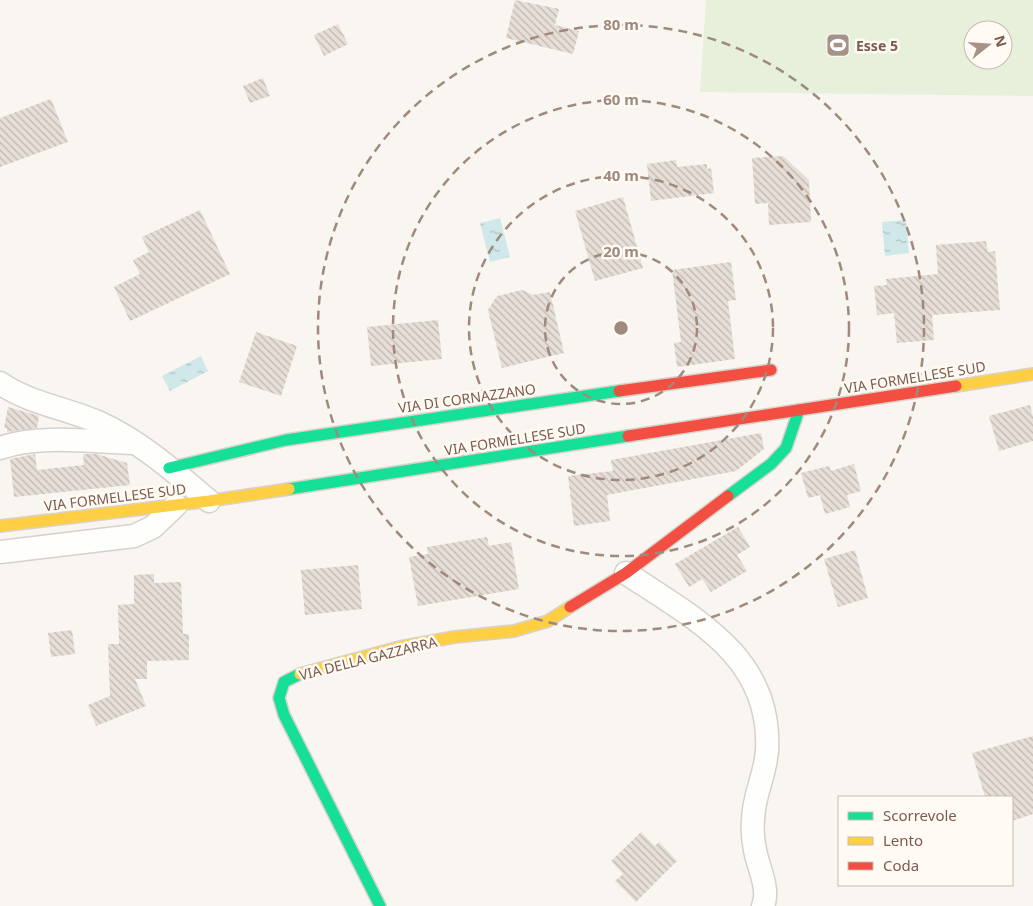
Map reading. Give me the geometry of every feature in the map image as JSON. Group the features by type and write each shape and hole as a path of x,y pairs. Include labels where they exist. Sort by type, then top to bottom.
{"street":[{"name":"VIA DI CORNAZZANO","path":"169,468 286,440 427,418 771,370"},
{"name":"VIA FORMELLESE SUD","path":"0,526 209,501 1033,374"},
{"path":"0,383 30,400 98,422 136,443 209,501"},
{"name":"VIA DELLA GAZZARRA","path":"380,906 284,715 279,698 284,682 304,672 417,643 506,632 538,625 567,611 626,573 771,464 786,448 799,410"},
{"path":"0,448 32,441 136,443"},
{"path":"0,552 127,538 154,527 176,505"},
{"path":"626,573 717,635 741,661 758,691 766,725 767,752 756,797 752,830 763,884 763,906"}],"green space":[{"name":"Esse 5","path":"706,0 1033,0 1033,96 700,92"}],"water":[{"path":"500,218 510,257 490,262 480,223"},
{"path":"906,220 909,253 885,256 882,222"},
{"path":"201,356 208,371 170,391 162,376"}],"building":[{"path":"515,0 559,9 555,25 579,31 573,54 506,38"},
{"path":"338,24 348,44 324,56 314,35"},
{"path":"263,78 270,96 250,103 243,86"},
{"path":"51,99 68,142 0,167 0,118"},
{"path":"783,156 809,180 811,222 769,225 768,203 755,204 752,158"},
{"path":"676,160 677,167 707,164 707,169 711,168 714,193 651,201 647,164"},
{"path":"623,197 643,268 595,281 575,211"},
{"path":"200,210 230,274 130,321 114,287 140,274 133,260 149,252 142,237"},
{"path":"986,241 988,252 995,251 1000,310 932,315 934,340 897,343 894,313 877,315 874,286 887,285 886,279 938,274 936,245"},
{"path":"731,262 736,300 728,301 735,359 677,367 674,343 681,342 672,270"},
{"path":"522,290 533,295 550,292 564,353 502,368 488,310 497,296"},
{"path":"438,320 442,359 371,366 367,327"},
{"path":"256,332 297,346 281,396 239,382"},
{"path":"1030,405 1033,417 1033,441 999,451 989,416"},
{"path":"8,407 39,416 37,428 7,432 7,428 4,428"},
{"path":"761,433 764,449 736,471 607,495 610,521 574,526 568,476 613,471 611,460"},
{"path":"35,454 37,470 84,465 83,454 96,454 127,463 130,485 14,497 10,459"},
{"path":"854,464 861,491 847,495 850,507 825,514 820,495 808,498 801,473 829,466 831,471"},
{"path":"738,527 750,547 737,555 747,571 711,592 702,579 689,587 675,564"},
{"path":"487,537 489,546 511,542 519,589 418,606 409,557 428,554 427,547"},
{"path":"855,550 868,598 838,607 824,559"},
{"path":"358,565 362,609 305,615 301,570"},
{"path":"154,574 154,583 181,582 183,634 189,634 189,660 147,661 147,679 135,679 146,706 96,726 88,705 110,696 108,644 119,644 118,605 134,604 134,575"},
{"path":"72,630 75,654 51,657 48,633"},
{"path":"1033,736 1033,814 1013,821 1013,796 985,796 972,753"},
{"path":"641,832 655,846 659,842 677,861 636,902 615,881 623,874 611,861"}],"traffic: fast":[{"path":"169,468 286,440 619,391"},
{"path":"728,496 771,464 786,448 799,410"},
{"path":"289,489 628,436"},
{"path":"300,674 284,682 279,698 284,715 380,906"}],"traffic: slow":[{"path":"956,386 1033,374"},
{"path":"0,526 209,501 289,489"},
{"path":"300,674 400,647 455,637 514,631 548,621 570,607"}],"traffic: jam":[{"path":"619,391 771,370"},
{"path":"628,436 956,386"},
{"path":"570,607 626,573 728,496"}],"place":[{"name":"Esse 5","path":"838,45"}]}
